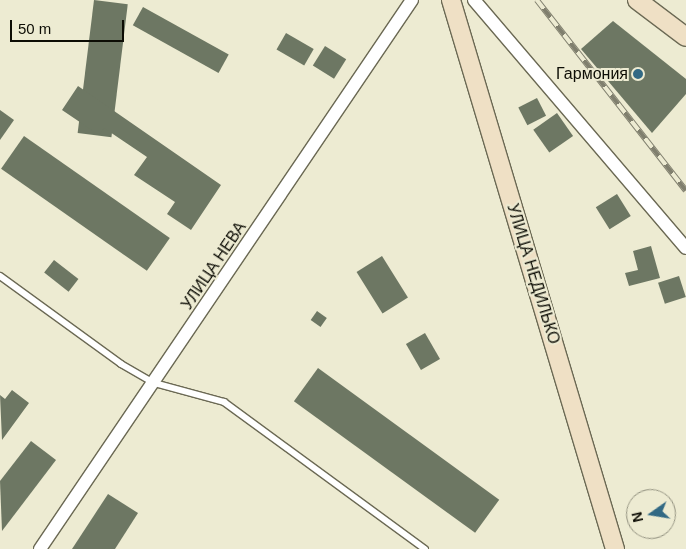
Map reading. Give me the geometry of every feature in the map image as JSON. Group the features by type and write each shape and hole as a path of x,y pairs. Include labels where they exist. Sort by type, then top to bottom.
{"main road":[{"name":"УЛИЦА НЕДИЛЬКО","path":"451,0 615,549"},
{"path":"637,0 686,37"}],"street":[{"name":"УЛИЦА НЕВА","path":"40,549 412,0"},
{"path":"474,0 686,248"}],"lane":[{"path":"0,276 121,364 154,383 224,402 425,549"}],"building":[{"path":"94,0 128,4 111,137 78,133"},
{"path":"143,7 229,55 219,73 133,25"},
{"name":"Гармония","path":"613,21 686,79 686,94 652,133 581,49"},
{"path":"286,33 314,49 304,65 276,49"},
{"path":"325,46 346,59 334,79 313,66"},
{"path":"78,86 221,185 191,230 167,214 175,202 134,175 147,157 104,128 99,135 62,110"},
{"path":"537,98 546,116 527,125 518,108"},
{"path":"0,110 14,120 0,140"},
{"path":"557,113 573,136 549,153 533,130"},
{"path":"24,136 170,238 147,271 1,169"},
{"path":"617,194 631,216 610,229 596,207"},
{"path":"651,246 660,278 629,286 625,273 638,270 633,251"},
{"path":"382,256 408,298 383,313 357,272"},
{"path":"54,260 78,279 69,292 44,273"},
{"path":"679,276 686,297 665,304 658,283"},
{"path":"317,311 327,318 321,327 311,320"},
{"path":"425,333 440,359 421,370 406,344"},
{"path":"318,368 499,500 475,533 294,401"},
{"path":"12,390 29,403 2,440 0,395 5,399"},
{"path":"31,441 56,460 2,531 0,481"},
{"path":"108,494 138,513 115,549 72,549"}],"railway":[{"path":"537,0 686,191"}],"place":[{"name":"Гармония","path":"638,74"}]}
